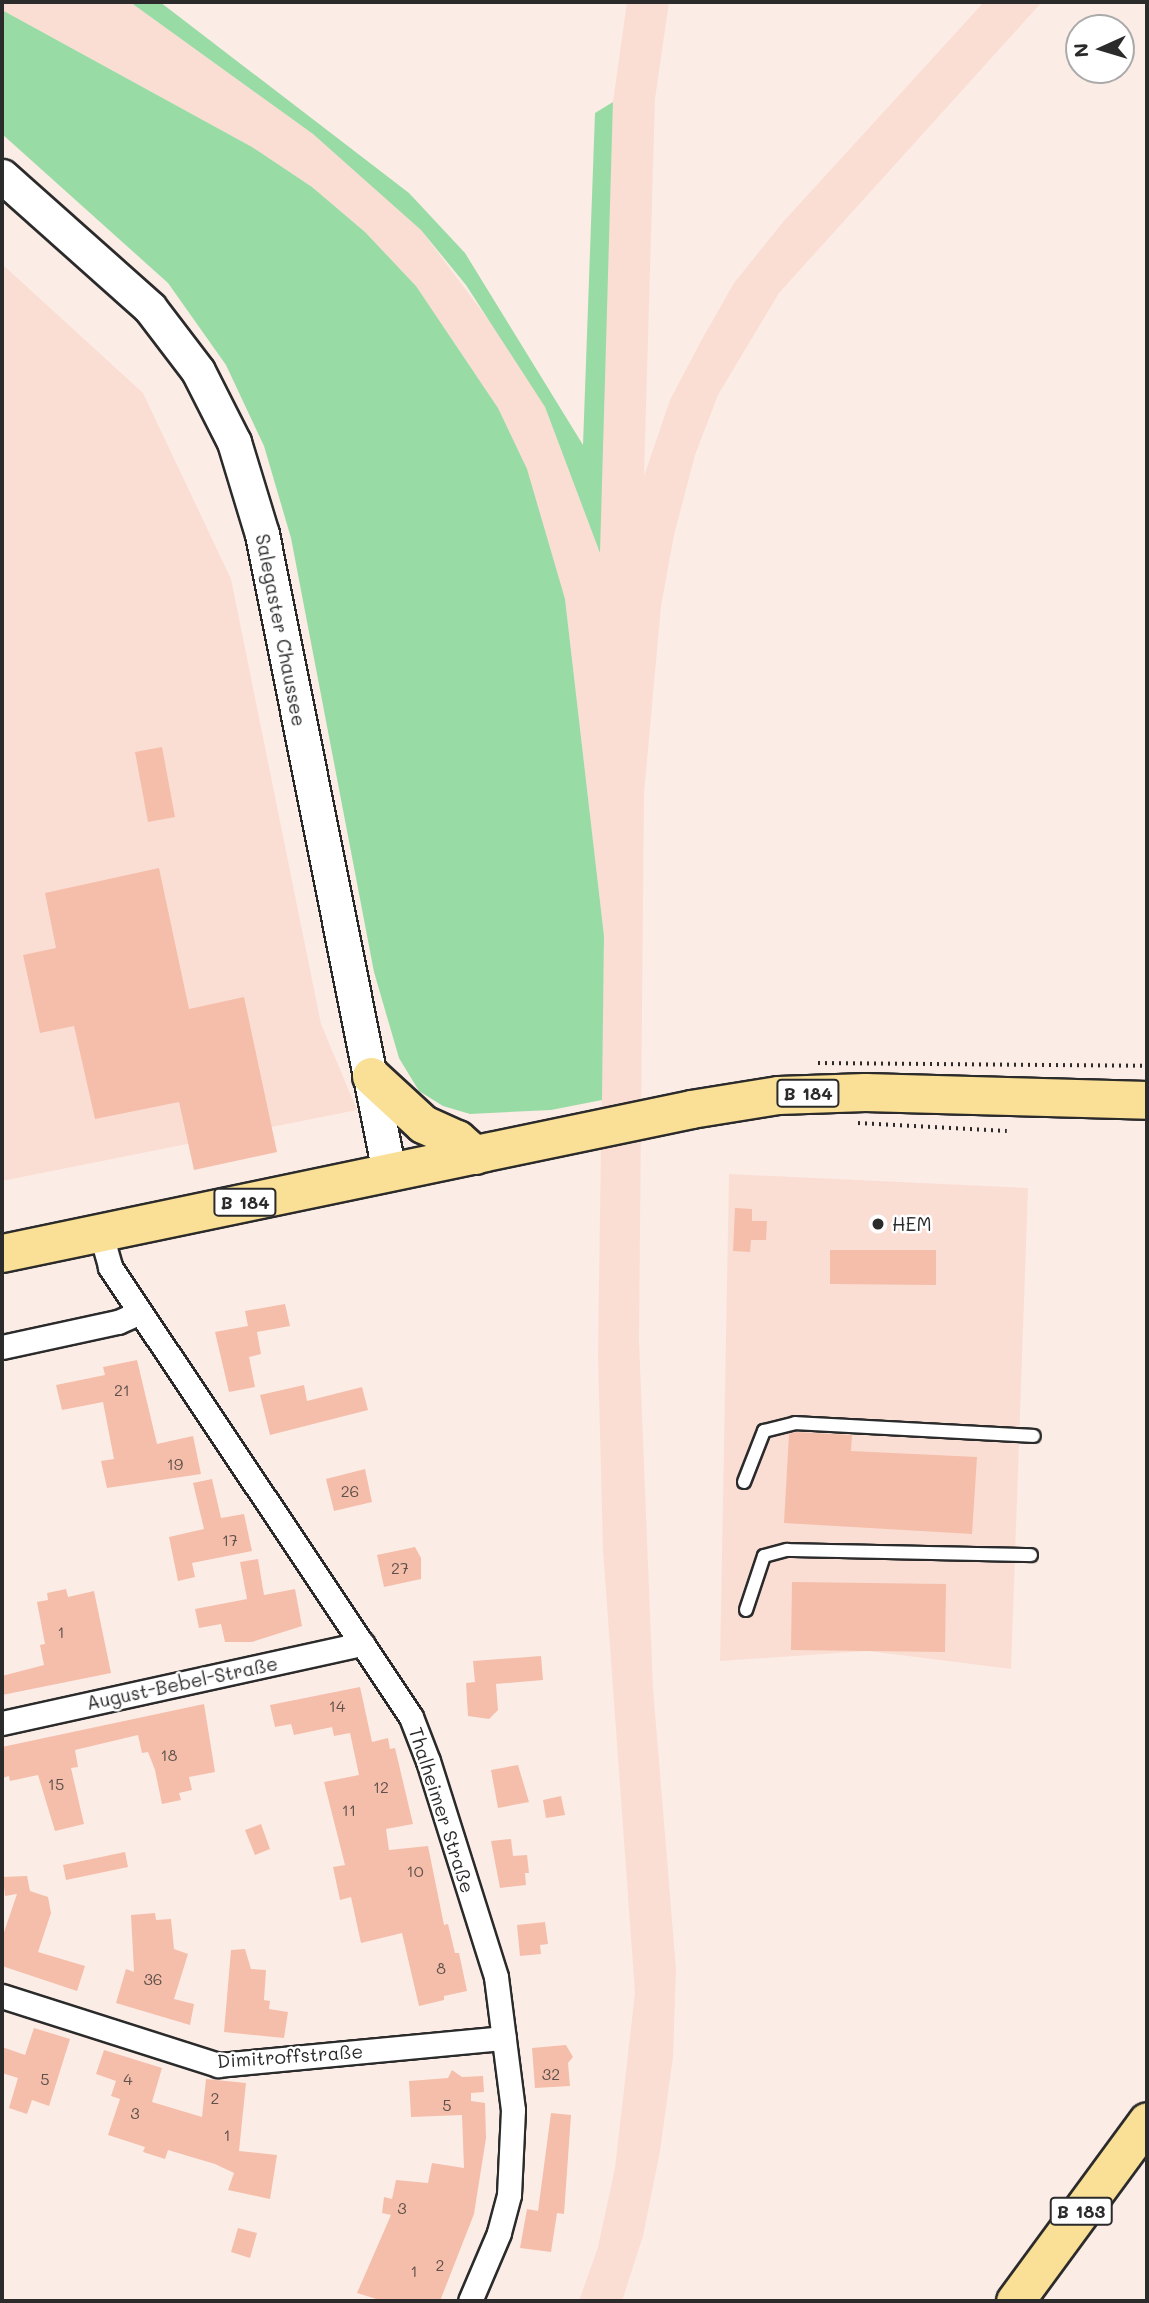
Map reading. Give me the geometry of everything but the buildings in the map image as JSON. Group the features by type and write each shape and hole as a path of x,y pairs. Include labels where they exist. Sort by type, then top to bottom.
{"main road":[{"name":"Salegaster Chaussee","path":"2,176 150,308 198,371 234,442 262,534 389,1172"},
{"path":"371,1076 407,1112 457,1139 475,1154"},
{"name":"B 184","path":"2,1253 691,1109 834,1092 1147,1100"},
{"name":"B 183","path":"1015,2301 1147,2122"}],"street":[{"name":"Thalheimer Straße","path":"100,1231 110,1267 411,1717 428,1760 496,1976 513,2110 509,2195 499,2233 470,2301"},
{"path":"2,1347 118,1322 140,1312"},
{"name":"August-Bebel-Straße","path":"2,1723 362,1644"},
{"name":"Dimitroffstraße","path":"2,1996 218,2065 504,2038"}],"lane":[{"path":"744,1482 764,1431 795,1423 1034,1436"},
{"path":"746,1610 764,1556 787,1550 1031,1555"}],"path":[{"path":"847,1122 1007,1132"}],"shaded area":[{"path":"2,2 130,2 313,134 372,184 421,230 506,343 545,407 599,550 613,102 627,2 669,2 655,99 644,476 670,400 701,341 734,283 783,222 984,2 1042,2 779,293 718,395 695,455 674,535 661,606 644,794 639,1340 653,1688 676,1969 673,2057 660,2151 643,2236 622,2301 579,2301 598,2247 615,2168 635,1993 603,1550 598,1354 604,936 565,599 498,408 416,286 365,232 312,187 252,147 2,10"},
{"path":"2,264 143,393 231,579 321,1024 357,1110 2,1181"},
{"path":"729,1174 1028,1188 1011,1669 868,1651 720,1661"}],"green space":[{"path":"130,2 160,2 409,193 465,253 583,445 595,113 613,102 600,553 545,407 466,285 421,230 313,134"},
{"path":"2,10 252,147 312,187 365,232 416,286 498,408 527,469 565,599 604,936 602,1100 551,1110 470,1114 443,1106 419,1091 399,1058 374,972 291,538 264,446 226,365 168,283 2,134"}],"place":[{"name":"HEM","path":"878,1224"}]}
